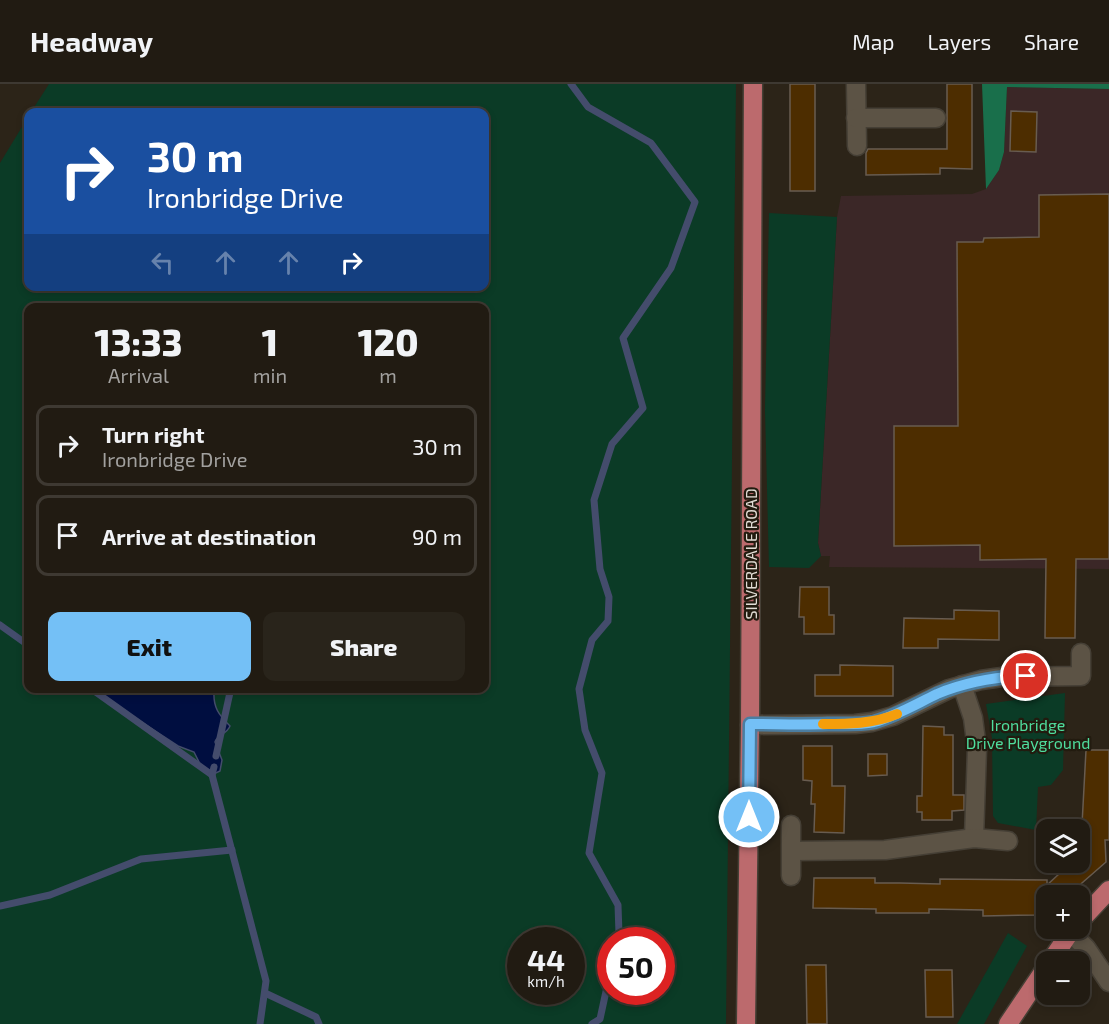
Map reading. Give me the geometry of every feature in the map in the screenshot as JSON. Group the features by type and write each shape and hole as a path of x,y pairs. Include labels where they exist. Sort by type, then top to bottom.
{"main road":[{"name":"SILVERDALE ROAD","path":"746,1024 753,84"},
{"path":"1090,910 1109,890"},
{"path":"1008,1024 1036,982"}],"street":[{"path":"856,84 857,146"},
{"path":"856,118 936,118"},
{"path":"750,724 872,722 893,716 935,695 981,680 1002,677 1081,676 1082,653"},
{"path":"962,685 973,718 977,749 974,838"},
{"path":"791,825 791,876"},
{"path":"792,851 885,850 974,838 1008,841"},
{"path":"1081,939 1109,982"}],"shaded area":[{"path":"1007,87 1109,89 1109,569 829,567 830,556 821,556 818,543 837,217 841,196 972,194 986,189 999,170 1004,152"},
{"path":"97,693 214,693 216,707 230,726 215,742 222,760 220,771 212,775 202,768 194,752 178,746"}],"green space":[{"path":"49,84 736,84 726,1024 0,1024 0,163 24,124 24,291 489,291 489,108 34,108"},
{"path":"982,84 1109,84 1109,89 1007,87 1004,152 999,170 986,189"},
{"path":"769,213 837,217 818,543 821,556 809,568 769,567 765,410"},
{"name":"Ironbridge Drive Playground","path":"1065,693 1063,770 1051,785 1038,787 1036,830 998,823 993,816 992,738 986,704"},
{"path":"1008,933 1027,946 984,1024 957,1024"}],"building":[{"path":"790,84 815,84 815,191 790,191"},
{"path":"947,84 972,84 972,169 940,168 940,174 866,175 868,149 947,149"},
{"path":"1011,111 1037,112 1036,152 1010,151"},
{"path":"1109,194 1109,559 1076,559 1075,638 1045,638 1046,559 980,560 980,545 894,546 894,426 958,426 957,242 983,242 984,238 1039,237 1039,195"},
{"path":"800,587 829,587 829,615 834,615 834,634 804,634 804,617 799,617"},
{"path":"954,610 999,611 999,640 938,639 938,648 903,648 904,618 954,619"},
{"path":"840,665 893,666 893,696 815,696 815,675 840,675"},
{"path":"923,726 944,727 944,735 953,735 953,795 964,795 964,810 952,811 952,820 922,820 922,812 917,812 917,796 922,796"},
{"path":"803,746 832,746 832,786 845,786 844,833 814,832 815,804 811,804 812,781 803,780"},
{"path":"1086,750 1109,750 1109,840 1105,840 1106,862 1080,885 1047,885 1060,873 1090,873 1090,819 1082,819"},
{"path":"868,754 887,754 887,775 868,776"},
{"path":"814,878 875,878 875,883 940,884 940,879 1047,880 1047,885 1036,885 1035,915 983,916 983,910 929,909 929,913 876,913 876,909 813,908"},
{"path":"806,965 826,965 827,1024 807,1024"},
{"path":"925,970 952,970 953,1017 926,1017"}],"waterway":[{"path":"571,84 588,107 651,143 695,202 671,268 623,338 643,408 612,444 594,500 600,569 609,597 608,621 592,640 579,689 585,730 602,773 589,853 618,905 619,927"},
{"path":"0,625 24,642"},
{"path":"97,693 212,775"},
{"path":"216,756 230,693"},
{"path":"214,767 212,775 266,981 260,1024"},
{"path":"0,906 50,895 141,859 232,850"},
{"path":"265,993 316,1017 319,1024"},
{"path":"592,1024 600,1019 603,1005"}],"slow traffic":[{"path":"823,724 872,722 897,714"}],"route":[{"path":"749,817 750,724 872,722 893,716 935,695 962,685 1002,677 1026,676"}]}
